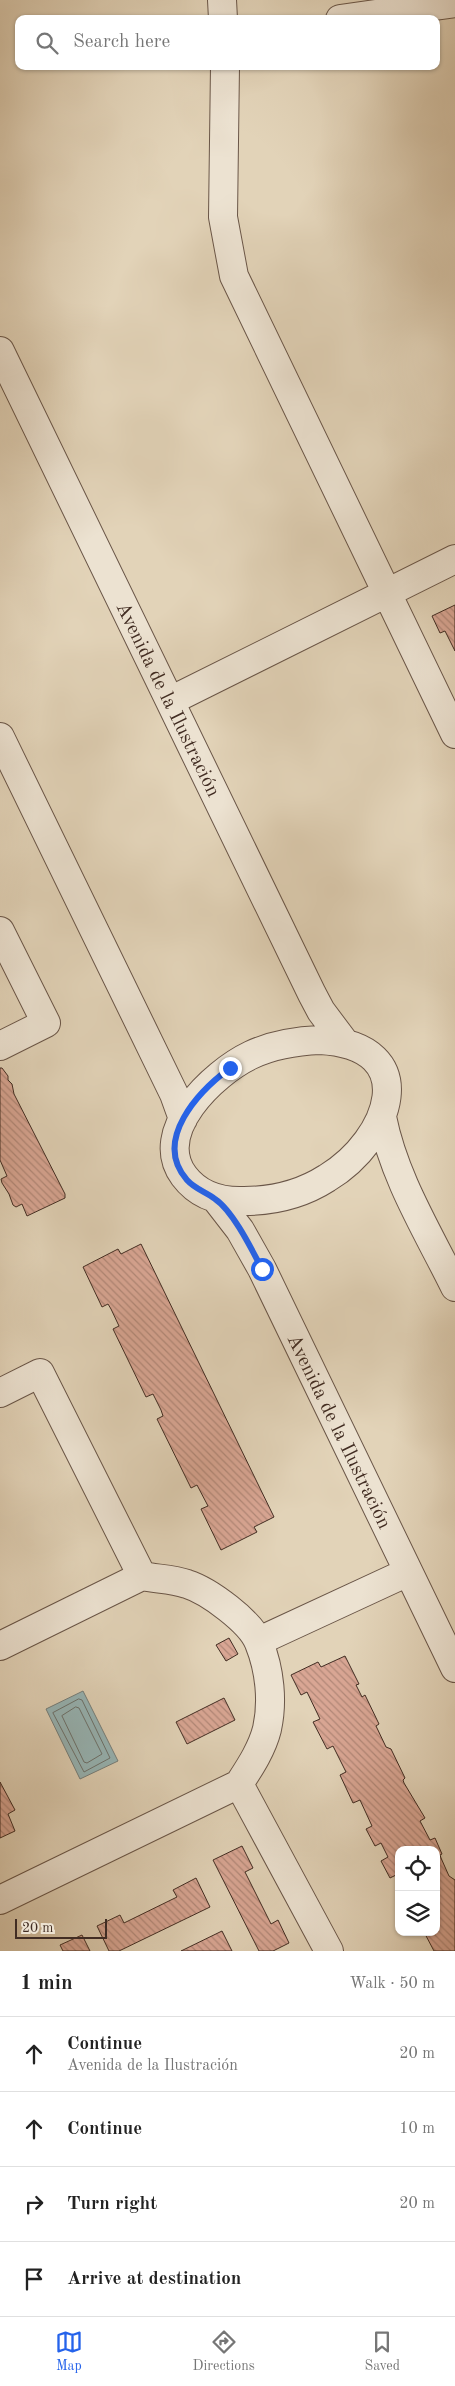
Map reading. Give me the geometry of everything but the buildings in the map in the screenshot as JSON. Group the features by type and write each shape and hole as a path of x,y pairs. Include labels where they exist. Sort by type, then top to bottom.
{"street":[{"path":"222,0 223,15"},
{"path":"369,15 455,3"},
{"path":"225,70 223,217 234,276 455,734"},
{"name":"Avenida de la Ilustración","path":"0,351 312,994 345,1043"},
{"path":"170,701 455,559"},
{"path":"0,737 8,776 174,1094 183,1119"},
{"path":"0,931 46,1023 0,1046"},
{"path":"306,1040 345,1043 366,1053 384,1074 388,1093 382,1117 368,1139 348,1163 327,1179 287,1196 265,1200 236,1202 216,1199 195,1188 181,1172 175,1152 178,1128 210,1084 249,1056 274,1047 306,1040"},
{"path":"382,1117 389,1147 400,1176 455,1287"},
{"name":"Avenida de la Ilustración","path":"216,1199 240,1230 262,1269 455,1668"},
{"path":"0,1393 40,1373 142,1576"},
{"path":"259,1641 408,1572"},
{"path":"0,1646 142,1576 187,1584 210,1594 236,1614 259,1641 268,1676 270,1700 266,1730 256,1756 239,1784 0,1900"},
{"path":"239,1784 329,1951"}],"water":[{"path":"83,1691 118,1761 80,1779 46,1709"}],"route":[{"path":"230,1068 210,1084 191,1106 178,1128 175,1152 181,1172 195,1188 216,1199 228,1213 252,1249 262,1269"}]}
